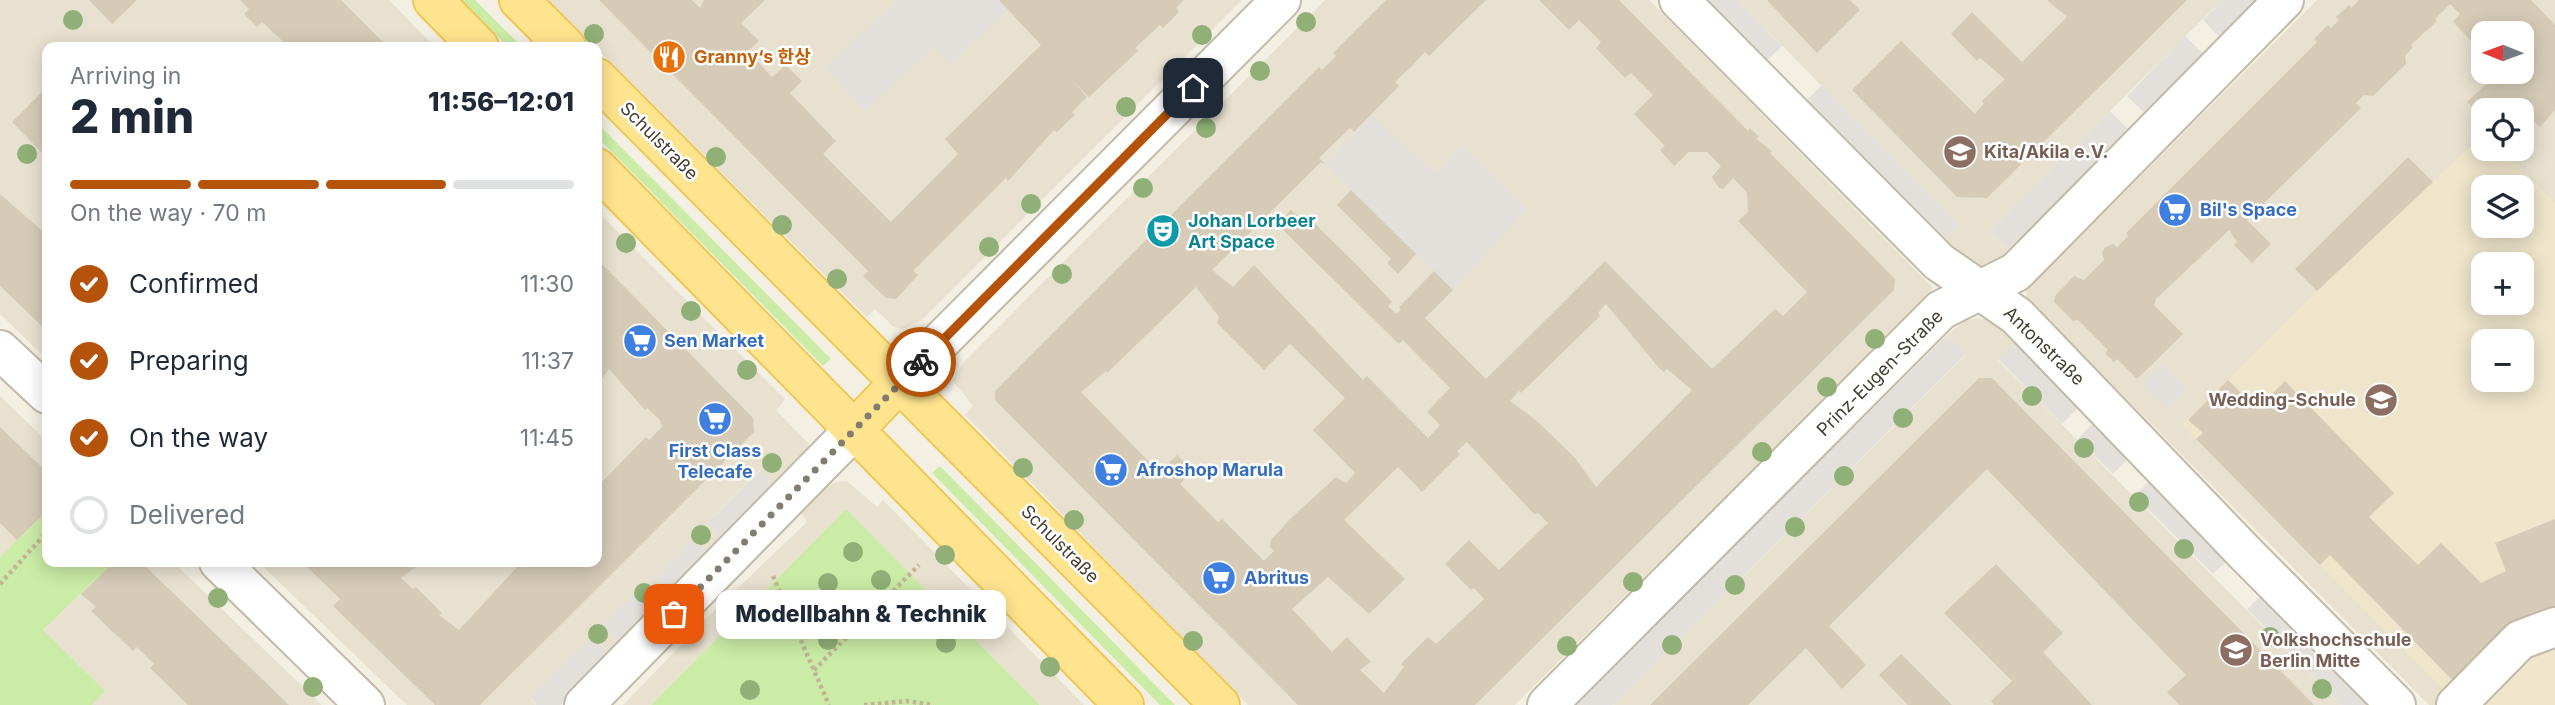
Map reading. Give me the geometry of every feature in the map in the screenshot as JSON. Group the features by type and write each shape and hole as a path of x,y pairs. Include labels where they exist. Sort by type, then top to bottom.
{"main road":[{"path":"433,0 474,42"},
{"path":"519,0 561,42"},
{"name":"Schulstraße","path":"602,84 1220,705"},
{"path":"602,173 1125,705"},
{"path":"853,431 900,383"}],"street":[{"path":"900,383 1281,0"},
{"name":"Antonstraße","path":"1679,0 1939,262 2017,316 2396,705"},
{"name":"Prinz-Eugen-Straße","path":"1548,705 1941,310 2016,272 2284,0"},
{"path":"0,350 42,389"},
{"path":"584,705 853,431"},
{"path":"224,567 365,705"},
{"path":"2455,705 2520,640 2555,626"}],"path":[{"path":"0,584 42,538"},
{"path":"814,670 919,565"},
{"path":"773,576 828,703 837,705"},
{"path":"864,705 906,701 933,705"}],"shaded area":[{"path":"0,0 389,0 430,42 42,42 42,354 0,314"},
{"path":"548,0 1242,0 922,320 903,329 894,327 875,309 867,317 602,54 602,42 590,42"},
{"path":"898,0 999,0 1009,10 950,64 934,47 865,111 825,67"},
{"path":"1325,0 1649,0 1932,287 1932,293 1515,705 1248,705 965,415 973,406 953,381 964,362"},
{"path":"1699,0 1737,0 1782,46 1763,64"},
{"path":"1737,0 2222,0 1989,231 2008,250 2000,259 1974,266 1940,244 1959,225"},
{"path":"2222,0 2260,0 2221,39 2203,20"},
{"path":"2317,0 2555,0 2555,705 2429,705 2026,297 2027,289"},
{"path":"2185,36 2205,55 2146,114 2127,96"},
{"path":"1822,85 1959,225 1940,244 1803,104"},
{"path":"2110,111 2129,130 2008,250 1989,231"},
{"path":"1371,115 1435,173 1462,146 1527,209 1453,290 1325,164"},
{"name":"Wedding-Schule","path":"2471,145 2471,161 2514,161 2528,175 2471,175 2471,238 2534,238 2534,182 2555,203 2555,705 2458,705 2182,425 2317,291"},
{"path":"602,216 785,399 776,410 811,446 780,489 760,470 707,523 726,543 713,555 695,537 655,577 673,595 657,610 637,591 621,645 611,655 593,636 530,699 536,705 407,705 263,567 602,567"},
{"path":"1978,318 2002,323 2016,341 1998,360 2341,705 1613,705 1966,355 1947,335 1966,320"},
{"path":"1947,335 1966,354 1613,705 1574,705"},
{"path":"2016,341 2081,405 2062,424 1998,359"},
{"path":"2163,364 2187,389 2167,409 2142,384"},
{"path":"0,396 42,436 42,516 0,557"},
{"path":"2096,420 2131,456 2113,474 2078,439"},
{"path":"761,470 780,489 726,543 707,523"},
{"path":"2152,478 2231,557 2213,574 2135,496"},
{"path":"847,481 877,507 883,500 1084,705 1040,705 846,509 651,705 623,705 686,640 679,632 692,618 700,624 807,522 800,512 821,491 836,482"},
{"path":"695,537 713,555 673,595 655,577"},
{"path":"109,567 178,567 322,705 0,705 0,672"},
{"path":"638,590 657,610 621,645 602,626"},
{"path":"2266,591 2379,705 2341,705 2247,609"},
{"path":"592,636 611,655 561,705 536,705 530,698"}],"green space":[{"path":"461,0 475,0 517,42 503,42"},
{"path":"602,128 831,359 823,366 602,142"},
{"path":"940,466 1175,705 1160,705 932,473"},
{"path":"846,509 1040,705 651,705"},
{"path":"42,516 42,567 109,567 43,630 105,691 92,705 0,705 0,557"}],"building":[{"path":"89,0 137,0 112,24"},
{"path":"240,0 341,0 383,42 284,42 262,22 257,27 244,14 249,9"},
{"path":"599,0 692,0 700,8 704,0 765,0 741,23 759,41 748,51 772,77 786,65 802,81 790,93 836,141 823,154 891,222 958,154 945,139 1041,45 999,0 1184,0 1176,8 1179,12 1163,28 1160,25 1135,48 1138,51 1089,97 1074,82 1087,97 1072,112 1075,115 1057,132 1054,130 1008,181 1006,178 913,271 918,275 896,299 886,298 863,276 868,271"},
{"path":"1386,0 1486,0 1429,56 1425,52 1395,82 1399,86 1354,132 1350,128 1319,158 1326,165 1321,162 1212,270 1233,287 1254,265 1363,380 1367,376 1428,438 1440,425 1427,412 1450,388 1403,340 1399,344 1277,224 1291,210 1309,226 1313,222 1356,264 1392,302 1388,306 1396,314 1401,310 1399,307 1434,271 1453,290 1425,318 1486,379 1605,261 1712,369 1775,309 1783,316 1807,292 1738,221 1748,212 1747,193 1733,178 1723,189 1719,188 1712,177 1721,166 1707,152 1689,152 1674,166 1660,150 1665,146 1634,114 1653,95 1631,73 1625,78 1596,48 1601,42 1579,20 1569,30 1539,0 1619,0 1748,131 1750,128 1759,137 1756,139 1772,151 1770,153 1895,279 1894,290 1475,705 1298,705 995,400 995,391 1319,67 1322,70 1336,56 1333,53","holes":["1196,287 1219,317 1217,323 1264,370 1290,344 1345,398 1313,430 1355,473 1346,483 1336,477 1290,519 1271,540 1270,547 1274,551 1264,561 1222,519 1218,522 1180,484 1193,471 1177,455 1159,472 1081,392 1106,371 1107,373","1606,304 1659,368 1664,372 1667,369 1692,390 1596,487 1575,458 1538,422 1510,401 1600,316 1598,313","1467,442 1534,514 1538,513 1548,523 1499,570 1469,540 1445,564 1484,599 1436,644 1428,637 1401,664 1404,667 1384,693 1360,670 1371,662 1347,637 1332,652 1292,609 1328,577 1369,614 1405,579 1344,520 1398,467 1422,492 1460,454 1457,451"]},
{"path":"1767,0 1850,0 1860,10 1817,53"},
{"path":"2047,0 2187,0 1987,198 1957,197 1852,90 1901,41 1975,114 1984,103 1982,101 2005,79 1980,58 1977,61 1951,34 1972,12 2022,62 2067,17"},
{"path":"2359,0 2531,0 2555,25 2555,110 2540,127 2534,121 2534,98 2471,98 2486,84 2534,84 2534,21 2471,21 2471,41 2453,22 2460,14 2450,4 2435,19 2437,21 2411,45 2413,47 2405,56 2406,64 2373,96 2364,95 2356,103 2361,108 2247,220 2271,244 2252,263 2234,245 2237,242 2229,230 2156,299 2154,305 2183,334 2137,379 2117,359 2114,362 2105,353 2108,350 2078,320 2073,321 2054,302 2055,296 2074,276 2084,280 2104,260 2102,253 2105,247 2113,244 2117,247 2128,236 2126,233 2317,42 2314,39 2328,25 2331,28 2339,20 2336,17 2349,5 2351,8"},
{"path":"42,92 42,153 12,122"},
{"path":"2408,157 2433,182 2317,291 2295,269"},
{"path":"1351,190 1416,254 1398,274 1387,263 1391,259 1337,205"},
{"path":"0,194 42,231 42,326 0,286"},
{"path":"602,264 753,418 754,432 480,705 435,705 333,606 340,599 307,567 415,567 401,578 413,589 416,587 442,613 439,615 459,630 517,567 602,567 602,482 646,437 649,440 662,427 660,420 647,408 645,410 609,369 602,379"},
{"path":"1979,378 1992,378 2314,705 2179,705 2167,692 2186,675 1987,469 1829,626 1866,665 1842,689 1806,648 1748,705 1650,705"},
{"path":"2228,380 2257,409 2285,381 2394,493 2369,517 2418,565 2441,543 2481,583 2506,571 2495,543 2555,519 2555,611 2505,630 2495,638 2500,645 2458,686 2330,555 2320,565 2196,439 2203,433 2188,420"},
{"path":"0,427 42,467 42,516 17,540 0,523"},
{"path":"1996,564 2063,633 2043,652 2092,705 1994,705 1991,701 2012,681 1944,613"},
{"path":"109,567 146,567 289,705 188,705 150,668 154,664 137,647 133,651 91,611 96,607 81,594"},
{"path":"1901,654 1952,705 1908,705 1879,675"}],"way so far":[{"path":"674,614 921,362"}],"place":[{"name":"Granny‘s 한상","path":"669,57"},
{"name":"Kita/Akila e.V.","path":"1960,152"},
{"name":"Bil's Space","path":"2175,210"},
{"name":"Johan Lorbeer Art Space","path":"1163,231"},
{"name":"Sen Market","path":"640,341"},
{"name":"Wedding-Schule","path":"2381,400"},
{"name":"First Class Telecafe","path":"715,419"},
{"name":"Afroshop Marula","path":"1111,470"},
{"name":"Abritus","path":"1219,578"},
{"name":"Modellbahn & Technik","path":"674,614"},
{"name":"Volkshochschule Berlin Mitte","path":"2236,650"}],"route":[{"path":"921,362 1193,88"}]}
